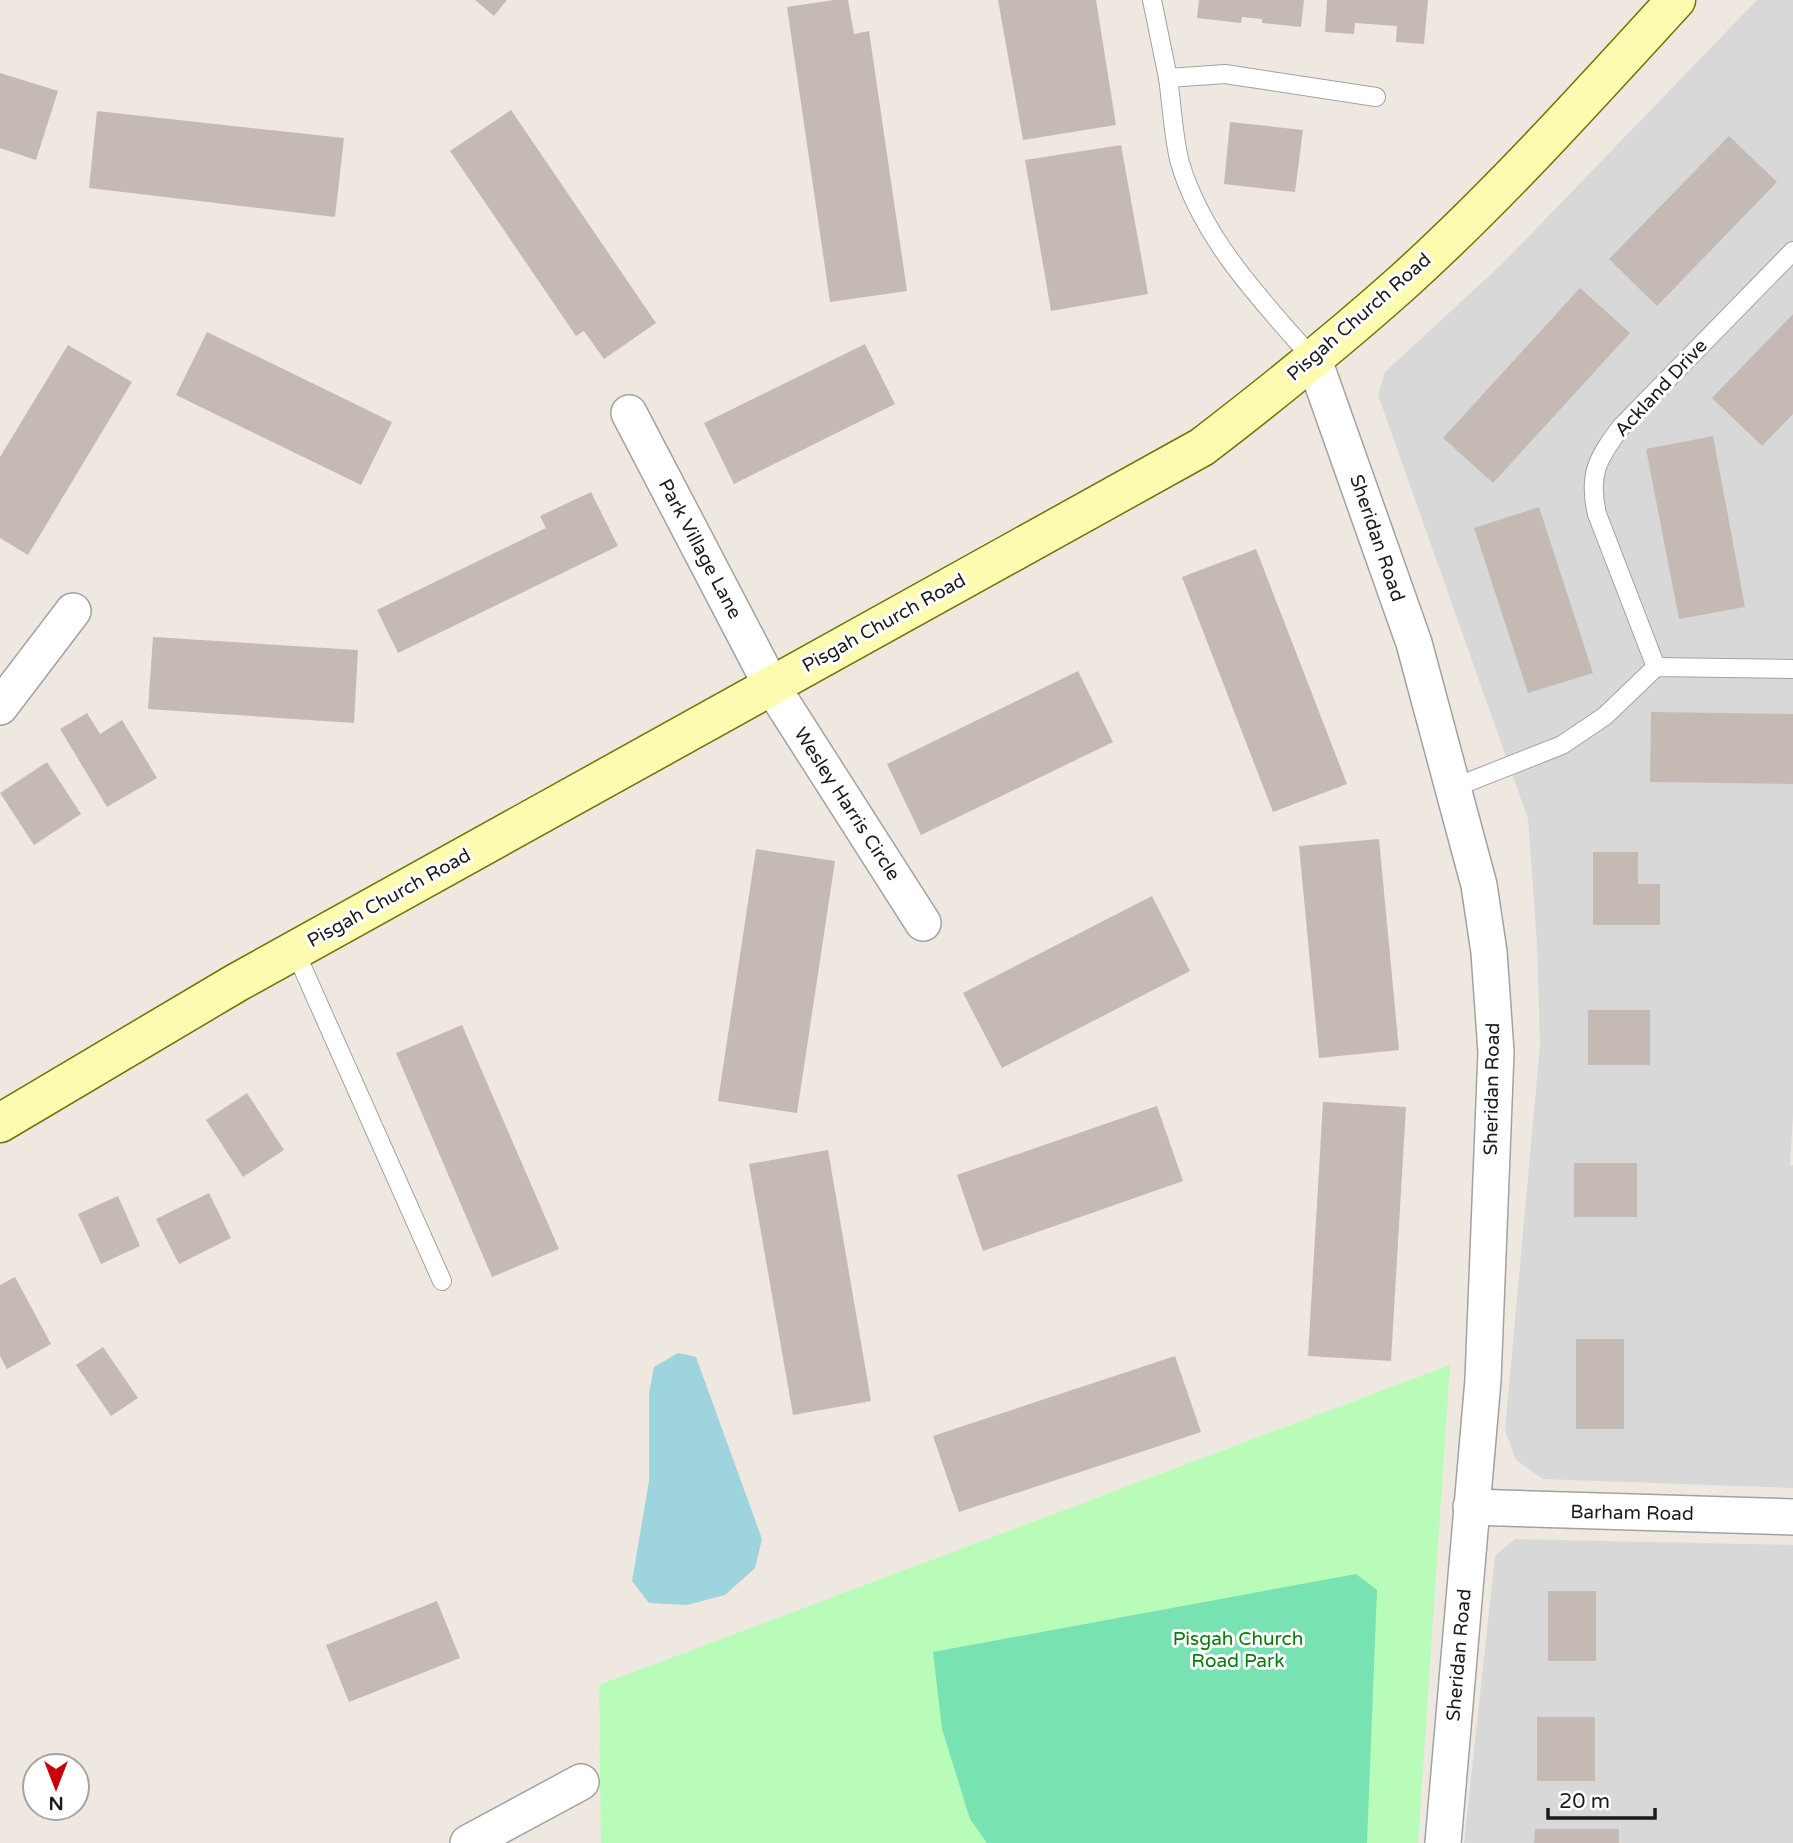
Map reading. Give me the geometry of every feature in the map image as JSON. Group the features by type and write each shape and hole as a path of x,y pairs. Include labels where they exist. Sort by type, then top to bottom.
{"main road":[{"name":"Pisgah Church Road","path":"0,1123 295,951 1202,447 1314,360 1404,281 1534,155 1676,0"}],"street":[{"name":"Sheridan Road","path":"1314,360 1413,643 1479,885 1489,952 1496,1052 1483,1380 1443,1843"},
{"name":"Park Village Lane","path":"629,413 771,685"},
{"path":"0,707 73,611"},
{"name":"Wesley Harris Circle","path":"771,685 923,923"},
{"name":"Barham Road","path":"1471,1507 1793,1517"},
{"path":"468,1843 581,1782"}],"lane":[{"path":"1152,0 1180,162 1202,218 1248,285 1314,360"},
{"path":"1167,78 1225,74 1376,97"},
{"name":"Ackland Drive","path":"1656,667 1597,514 1591,490 1596,469 1606,448 1621,428 1793,251"},
{"path":"1453,788 1562,746 1605,716 1656,667 1793,669"},
{"path":"295,951 442,1281"}],"shaded area":[{"path":"1757,0 1793,0 1793,1116 1790,1165 1793,1165 1793,1488 1543,1479 1516,1460 1505,1430 1540,1045 1537,945 1528,819 1378,395 1385,372 1505,261"},
{"path":"1515,1539 1793,1545 1793,1843 1464,1843 1495,1556"}],"green space":[{"name":"Pisgah Church Road Park","path":"1450,1365 1418,1843 601,1843 599,1685"},
{"path":"1356,1574 1377,1590 1367,1843 987,1843 970,1819 942,1729 933,1652"}],"water":[{"path":"678,1353 696,1357 762,1539 755,1568 725,1595 687,1605 649,1603 632,1581 649,1481 649,1393 654,1367"}],"building":[{"path":"475,0 507,0 494,16"},
{"path":"848,0 854,34 869,31 907,291 830,302 787,7"},
{"path":"998,0 1096,0 1116,125 1023,140"},
{"path":"1199,0 1304,0 1301,27 1262,23 1262,19 1242,17 1241,23 1197,18"},
{"path":"1327,0 1428,0 1424,44 1396,42 1397,26 1355,23 1354,34 1325,32"},
{"path":"0,73 58,91 36,160 0,148"},
{"path":"511,110 656,323 604,359 584,331 576,336 450,151"},
{"path":"97,111 344,138 335,217 89,188"},
{"path":"1230,122 1303,130 1295,192 1224,184"},
{"path":"1729,136 1777,182 1657,306 1609,259"},
{"path":"1121,145 1148,294 1051,311 1025,160"},
{"path":"1580,288 1630,333 1493,483 1443,438"},
{"path":"1793,314 1793,414 1762,446 1712,398"},
{"path":"207,332 392,422 361,485 176,395"},
{"path":"865,344 895,404 734,484 704,423"},
{"path":"68,345 132,382 28,555 0,538 0,457"},
{"path":"1713,436 1745,607 1679,619 1646,449"},
{"path":"591,492 618,546 398,653 377,610 546,528 540,516"},
{"path":"1539,507 1593,673 1528,693 1474,528"},
{"path":"1256,549 1347,784 1273,812 1182,577"},
{"path":"153,637 358,650 354,723 148,709"},
{"path":"1078,671 1113,742 921,835 887,764"},
{"path":"1651,712 1793,714 1793,784 1650,782"},
{"path":"87,713 100,734 122,720 157,778 107,807 60,729"},
{"path":"47,762 81,814 34,845 0,793"},
{"path":"1379,839 1399,1050 1319,1058 1299,846"},
{"path":"756,849 835,861 797,1113 718,1101"},
{"path":"1593,852 1638,852 1638,884 1660,884 1660,925 1593,925"},
{"path":"1152,896 1190,971 1002,1068 963,993"},
{"path":"1588,1010 1650,1010 1650,1065 1588,1065"},
{"path":"462,1025 559,1249 492,1277 396,1053"},
{"path":"247,1093 284,1150 243,1177 206,1120"},
{"path":"1323,1102 1406,1107 1391,1361 1308,1356"},
{"path":"1157,1106 1183,1181 983,1251 957,1175"},
{"path":"828,1150 871,1401 793,1415 749,1164"},
{"path":"1574,1163 1637,1163 1637,1217 1574,1217"},
{"path":"209,1193 231,1238 179,1264 156,1219"},
{"path":"118,1196 140,1246 101,1264 78,1214"},
{"path":"15,1277 51,1344 7,1369 0,1356 0,1285"},
{"path":"1576,1339 1624,1339 1624,1429 1576,1429"},
{"path":"103,1347 138,1398 111,1416 76,1365"},
{"path":"1175,1356 1201,1432 959,1512 933,1436"},
{"path":"1548,1591 1596,1591 1596,1661 1548,1661"},
{"path":"437,1601 460,1658 349,1702 326,1645"},
{"path":"1537,1717 1595,1717 1595,1781 1537,1781"},
{"path":"1535,1829 1619,1829 1619,1843 1534,1843"}]}
